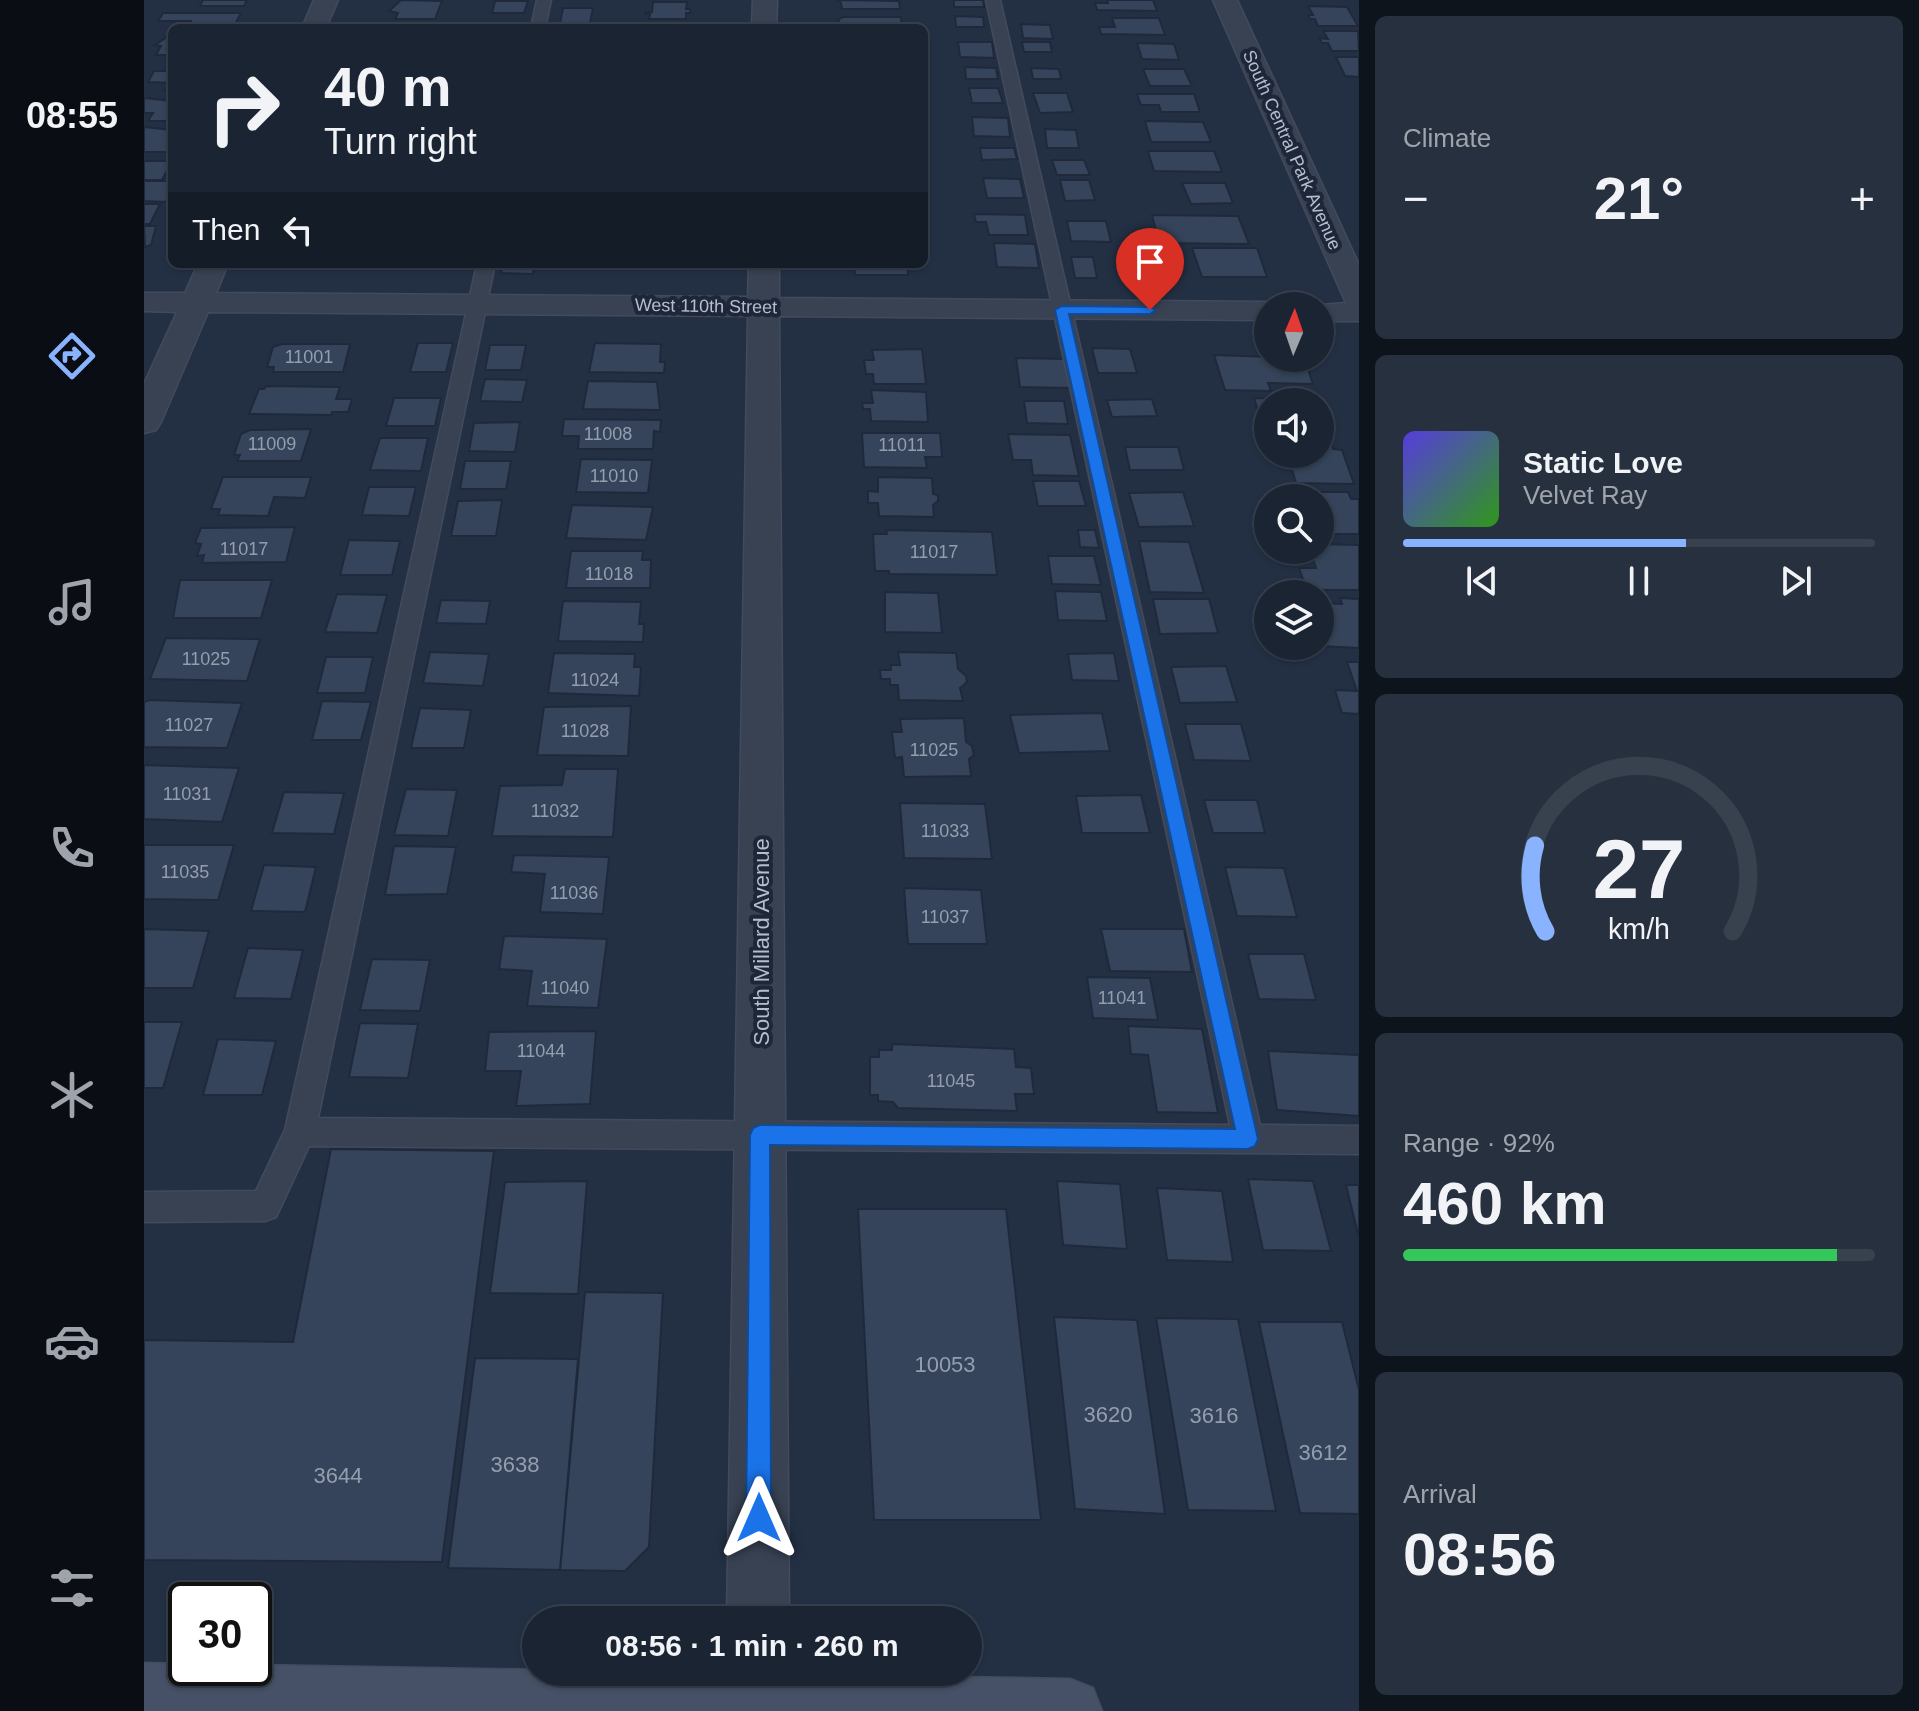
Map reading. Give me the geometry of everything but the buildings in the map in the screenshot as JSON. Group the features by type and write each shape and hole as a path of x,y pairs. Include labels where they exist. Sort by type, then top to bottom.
{"main road":[{"path":"144,1695 758,1688 1070,1711"}],"street":[{"path":"316,24 326,0"},
{"path":"764,24 765,0"},
{"name":"South Central Park Avenue","path":"1225,0 1359,299"},
{"path":"144,422 211,268"},
{"name":"West 110th Street","path":"144,302 477,304 764,285 1062,310 1254,311"},
{"name":"South Millard Avenue","path":"758,1606 764,285"},
{"path":"1334,312 1359,312"}],"lane":[{"path":"539,24 544,0"},
{"path":"993,0 1248,1139"},
{"path":"144,1207 265,1206 300,1132 485,268"},
{"path":"300,1132 1359,1140"}],"route":[{"path":"759,1518 760,1135 1248,1139 1062,310 1150,310"}]}
